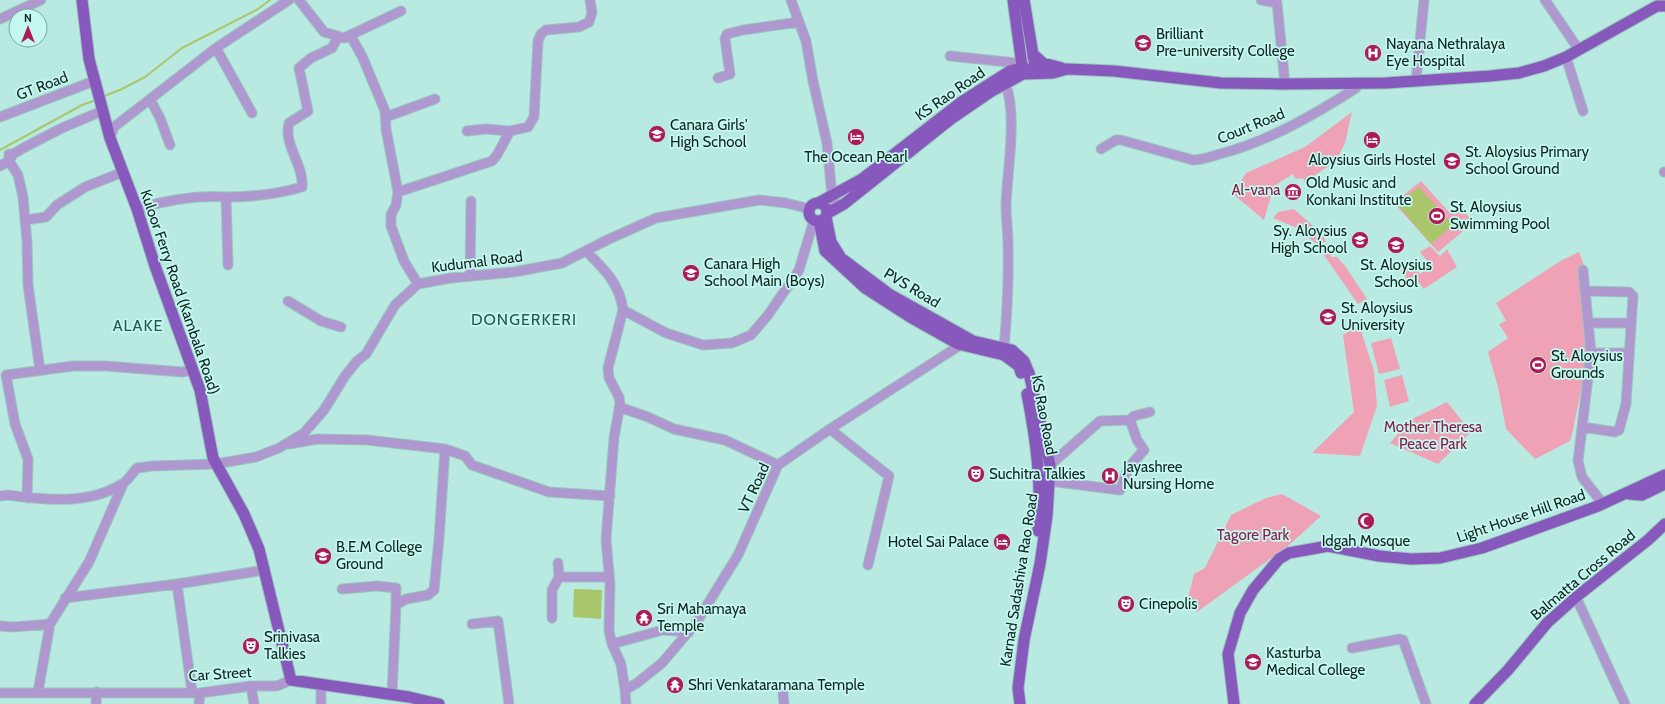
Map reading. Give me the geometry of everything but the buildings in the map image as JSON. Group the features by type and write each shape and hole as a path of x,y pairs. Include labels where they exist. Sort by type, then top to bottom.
{"main road":[{"name":"Kuloor Ferry Road (Kambala Road)","path":"82,0 89,59 110,138 137,209 155,266 200,390 211,451 216,464 251,528 265,570 291,680"},
{"path":"1013,0 1019,63"},
{"path":"1024,0 1032,54 1036,69"},
{"path":"1036,69 1053,73 1067,70 1114,71 1221,83 1361,86 1519,73 1544,66 1566,57 1657,4"},
{"path":"1032,54 1043,63 1067,70"},
{"name":"KS Rao Road","path":"1019,63 1036,69"},
{"name":"KS Rao Road","path":"814,206 862,179 951,110 993,86 1006,83 1019,63"},
{"name":"KS Rao Road","path":"821,218 881,175 993,86 1019,63"},
{"path":"1036,69 1052,66"},
{"path":"814,206 824,205 821,218"},
{"name":"PVS Road","path":"814,206 810,216 821,218 831,242 841,258 889,294 966,342 1008,349"},
{"name":"KS Rao Road","path":"966,342 1004,355 1019,366 1025,384 1036,442 1039,520 1036,549 1016,653 1015,704"},
{"name":"Karnad Sadashiva Rao Road","path":"1008,349 1024,361 1029,373 1050,465 1047,516 1042,550 1024,640 1018,688 1020,704"},
{"name":"Light House Hill Road","path":"1234,704 1228,654 1240,613 1255,588 1279,559 1289,553 1328,546 1379,556 1411,559 1440,558 1482,548 1603,504 1665,476"},
{"path":"1626,494 1642,495 1665,484"},
{"name":"Balmatta Cross Road","path":"1475,704 1508,670 1547,623 1576,597 1648,540 1665,524"},
{"name":"Car Street","path":"291,680 392,695 409,700 439,704"}],"street":[{"path":"0,19 41,0"},
{"path":"110,138 114,127 216,48 289,0"},
{"path":"299,0 324,32 344,38 401,11"},
{"path":"467,131 486,129 510,131 528,127 534,117 538,41 541,34 546,30 579,27 589,22 592,13 590,0"},
{"path":"791,0 806,41 812,81 827,143 832,196 838,207"},
{"path":"1261,0 1277,3 1286,84"},
{"path":"1416,81 1424,0"},
{"path":"1545,0 1579,50"},
{"path":"718,78 730,74 726,39 727,34 799,22"},
{"path":"350,35 365,63 386,117 387,136 398,192 396,205 391,214 391,226 404,261 418,284"},
{"path":"137,209 159,202 190,196 240,197 282,192 302,187 303,178 287,131 289,123 308,111 299,68 311,58 332,48 338,37"},
{"path":"216,48 252,113"},
{"path":"950,56 1019,63"},
{"path":"1566,57 1584,111"},
{"path":"1006,83 1009,92 1011,123 1006,206 1008,246 1008,349"},
{"name":"GT Road","path":"0,117 95,84"},
{"name":"Court Road","path":"1101,149 1116,140 1121,140 1193,160 1201,159 1242,148 1318,112 1361,86"},
{"path":"150,99 160,118 170,145"},
{"path":"386,117 435,100"},
{"path":"0,166 13,154 27,146 102,108"},
{"path":"398,192 492,161 510,131"},
{"path":"9,157 18,175 22,197 25,220 28,285 40,370"},
{"path":"25,220 46,216 56,205 85,187 123,172"},
{"path":"226,197 228,265"},
{"name":"Kudumal Road","path":"123,484 137,468 152,466 216,464 256,457 283,445 304,433 324,410 346,376 370,347 395,306 418,284 470,276 514,272 562,263 607,240 656,218 758,200 814,206"},
{"path":"470,276 471,201"},
{"path":"623,310 666,333 703,345 732,343 751,335 768,315 799,270 821,218"},
{"path":"586,251 610,276 621,299 623,310 608,368 609,378 619,397 620,407 614,438 606,539 609,577 609,631 612,644 621,664 626,690 626,704"},
{"path":"1583,270 1591,353 1578,461 1580,472 1603,504"},
{"path":"1583,427 1614,432 1618,431 1626,404 1630,323 1633,296 1631,293 1585,291"},
{"path":"288,301 322,321 341,327"},
{"path":"1588,323 1630,323"},
{"name":"VT Road","path":"626,690 637,684 662,663 696,623 738,555 778,465 830,429 966,342"},
{"path":"1591,353 1629,353"},
{"path":"27,498 28,459 15,424 6,375 73,366 114,367 182,372 193,370"},
{"path":"620,407 648,417 674,429 724,440 778,465"},
{"path":"1038,466 1050,465 1100,421 1130,420 1134,416 1150,412"},
{"path":"315,420 315,437 318,439"},
{"path":"1049,481 1120,490 1129,467 1144,450 1137,440 1130,420"},
{"path":"830,429 889,476 868,564"},
{"path":"283,445 318,439 367,440 445,449 465,456 472,465 549,492 610,496"},
{"path":"396,604 406,599 428,595 434,590 445,449"},
{"path":"0,496 8,495 27,498 66,500 97,495 123,484"},
{"path":"38,692 50,624 89,562 123,484"},
{"path":"552,618 552,590 559,576 558,563"},
{"path":"65,598 177,584 265,570"},
{"path":"559,576 609,577"},
{"path":"177,584 199,704"},
{"path":"342,589 377,586 396,588 392,695"},
{"path":"1576,597 1625,704"},
{"path":"472,624 498,621 509,704"},
{"path":"0,626 14,627 50,624"},
{"path":"612,644 663,630 689,632"},
{"path":"1352,648 1400,639 1403,640 1426,704"},
{"name":"Car Street","path":"0,694 38,692 196,692 251,686 277,686 291,680"},
{"path":"321,684 321,704"},
{"path":"251,686 254,704"},
{"path":"96,704 97,692"},
{"path":"783,693 784,704"}],"green space":[{"name":"Al-vana","path":"1352,112 1345,143 1336,161 1305,182 1303,178 1296,179 1293,174 1274,186 1264,220 1233,194 1246,173 1305,147"},
{"name":"St. Aloysius Swimming Pool","path":"1421,181 1449,212 1456,209 1462,210 1473,221 1438,252 1394,203"},
{"path":"1294,209 1321,233 1326,241 1319,246 1297,228 1273,218 1278,212"},
{"path":"1326,243 1332,252 1331,257 1337,257 1345,266 1367,299 1358,304 1319,248"},
{"path":"1430,246 1440,256 1447,249 1457,267 1424,289 1414,277 1408,280 1399,268 1410,261 1420,274 1431,266 1420,252"},
{"name":"St. Aloysius Grounds","path":"1579,252 1588,276 1586,288 1587,345 1584,375 1572,435 1570,441 1535,459 1506,429 1498,387 1488,352 1508,338 1499,324 1506,321 1496,303 1562,260"},
{"path":"1359,325 1374,371 1377,406 1360,456 1312,453 1354,412 1343,335"},
{"path":"1391,338 1400,369 1379,374 1371,343"},
{"path":"1402,375 1409,401 1390,407 1384,380"},
{"name":"Mother Theresa Peace Park","path":"1447,402 1471,432 1438,464 1390,443 1410,420"},
{"name":"Tagore Park","path":"1282,494 1321,516 1288,546 1197,612 1188,598 1194,574 1205,568 1231,515 1266,498"}],"shaded area":[{"name":"St. Aloysius Swimming Pool","path":"1419,187 1453,225 1431,244 1397,204"},
{"path":"574,589 602,590 601,619 573,617"}],"waterway":[{"path":"102,97 145,77 182,48 258,9 270,0"},
{"path":"0,150 82,105 96,100"}],"place":[{"name":"Brilliant Pre-university College","path":"1143,43"},
{"name":"Nayana Nethralaya Eye Hospital","path":"1373,53"},
{"name":"Canara Girls' High School","path":"657,134"},
{"name":"The Ocean Pearl","path":"856,137"},
{"name":"Aloysius Girls Hostel","path":"1372,140"},
{"name":"St. Aloysius Primary School Ground","path":"1452,161"},
{"name":"Old Music and Konkani Institute","path":"1293,192"},
{"name":"St. Aloysius Swimming Pool","path":"1437,216"},
{"name":"Sy. Aloysius High School","path":"1360,240"},
{"name":"St. Aloysius School","path":"1396,245"},
{"name":"Canara High School Main (Boys)","path":"691,273"},
{"name":"St. Aloysius University","path":"1328,317"},
{"name":"St. Aloysius Grounds","path":"1538,365"},
{"name":"Suchitra Talkies","path":"976,474"},
{"name":"Jayashree Nursing Home","path":"1110,476"},
{"name":"Idgah Mosque","path":"1366,521"},
{"name":"Hotel Sai Palace","path":"1002,542"},
{"name":"B.E.M College Ground","path":"323,556"},
{"name":"Cinepolis","path":"1126,604"},
{"name":"Sri Mahamaya Temple","path":"644,618"},
{"name":"Srinivasa Talkies","path":"251,646"},
{"name":"Kasturba Medical College","path":"1253,662"},
{"name":"Shri Venkataramana Temple","path":"675,685"}],"district":[{"name":"DONGERKERI","path":"524,319"},
{"name":"ALAKE","path":"138,325"}]}
